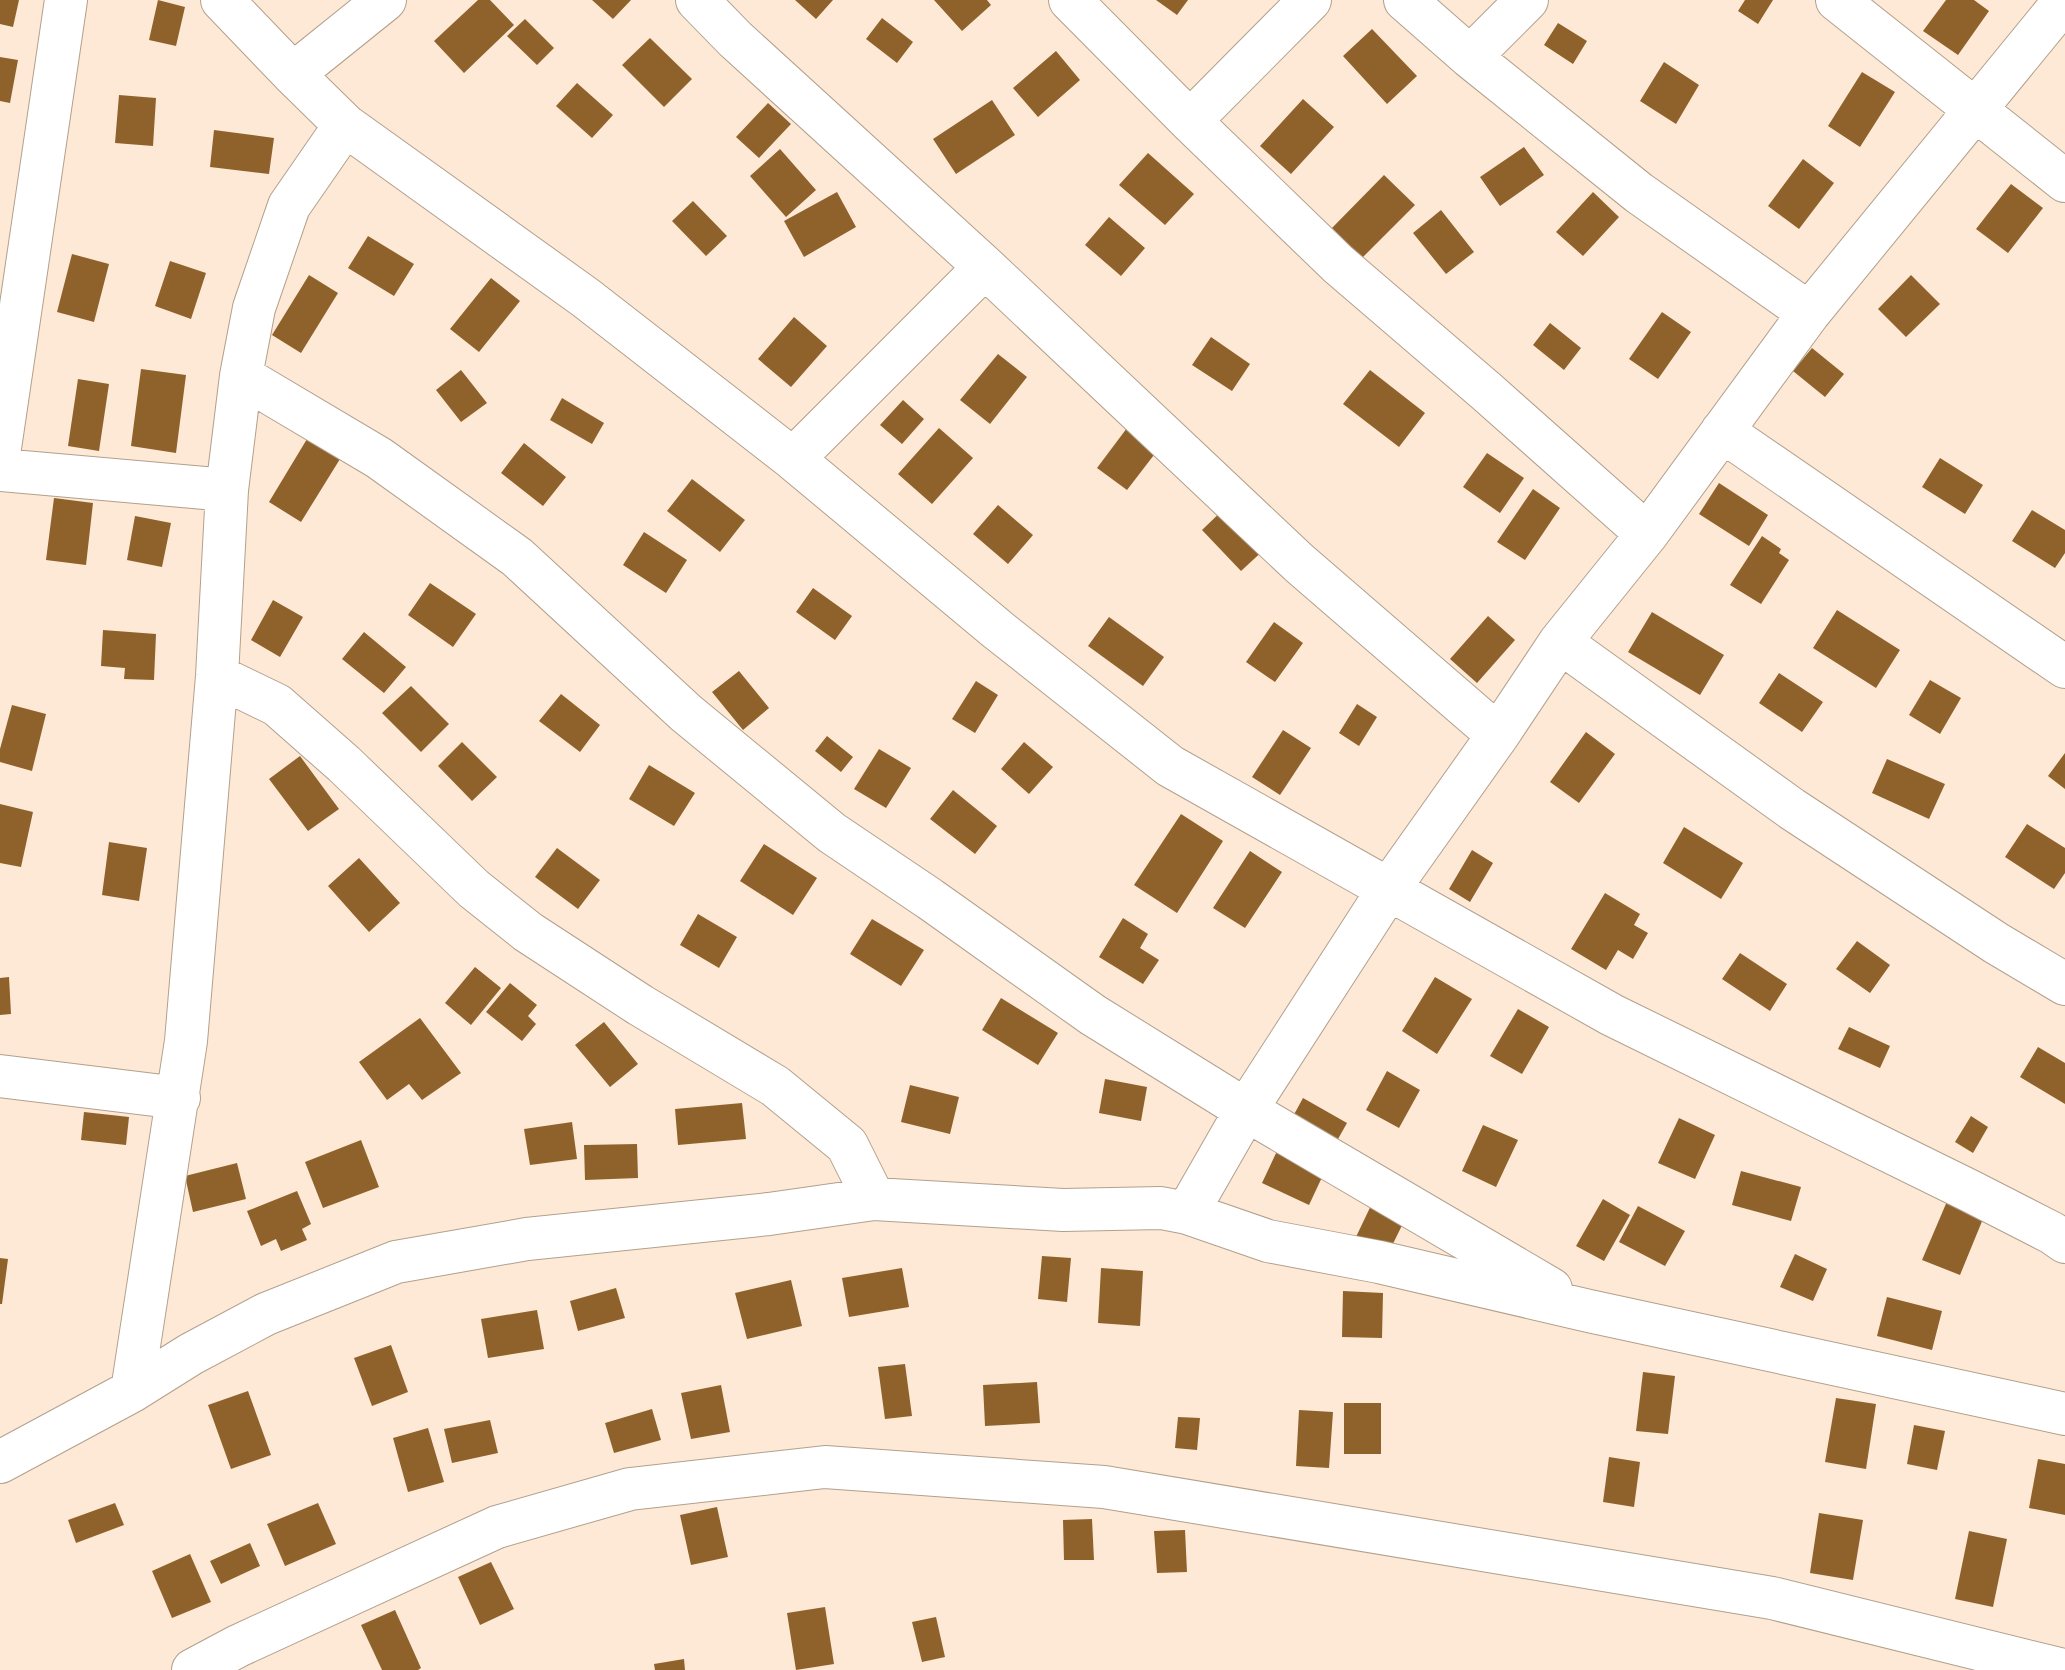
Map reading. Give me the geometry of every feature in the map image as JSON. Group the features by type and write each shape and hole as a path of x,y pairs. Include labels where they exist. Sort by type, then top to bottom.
{"street":[{"path":"0,448 66,0"},
{"path":"222,0 345,125 586,298 793,459 998,630 1170,766 1612,1015 1970,1191 2065,1242"},
{"path":"293,74 385,0"},
{"path":"697,0 735,39 985,267 1299,563 1498,735"},
{"path":"1070,0 1338,264 1647,534"},
{"path":"1190,121 1310,0"},
{"path":"1405,0 1470,57 1639,193 1809,313"},
{"path":"1470,57 1527,0"},
{"path":"1837,0 2065,181"},
{"path":"1187,1213 1246,1110 1388,890 1560,642 1647,534 1809,313 2065,0"},
{"path":"132,1391 186,1041 217,676 227,490 241,376 254,308 289,206 345,125"},
{"path":"793,459 985,267"},
{"path":"241,376 379,458 517,557 686,713 832,833 1093,1015 1246,1110 1589,1311"},
{"path":"1722,431 2065,667"},
{"path":"0,470 227,490"},
{"path":"1560,642 1792,809 1983,935 2065,984"},
{"path":"217,676 277,705 344,764 474,889 528,932 640,1005 775,1086 847,1145 874,1199"},
{"path":"0,1076 179,1098"},
{"path":"0,1462 266,1314 396,1262 527,1239 769,1214 874,1199 1063,1210 1161,1208 1187,1213 1268,1241 1379,1262 1589,1311 2065,1414"},
{"path":"193,1670 238,1646 497,1527 630,1489 825,1467 1104,1487 1772,1598 2063,1670"}],"building":[{"path":"0,0 19,0 13,27 0,24"},
{"path":"158,0 185,7 176,46 149,40"},
{"path":"478,0 490,0 514,25 464,73 434,41"},
{"path":"592,0 631,0 613,19"},
{"path":"795,0 833,0 816,19"},
{"path":"934,0 987,0 991,5 962,31"},
{"path":"1156,0 1188,0 1177,15"},
{"path":"1745,0 1773,0 1758,24 1738,11"},
{"path":"1946,0 1974,0 1989,11 1958,55 1923,31"},
{"path":"882,18 913,42 897,63 866,39"},
{"path":"525,19 554,48 537,65 507,36"},
{"path":"1558,23 1587,41 1573,64 1544,45"},
{"path":"1372,29 1417,76 1387,104 1343,56"},
{"path":"650,38 692,79 664,107 622,65"},
{"path":"1056,51 1080,80 1038,117 1013,88"},
{"path":"0,57 18,60 10,103 0,101"},
{"path":"1664,62 1699,85 1676,124 1640,101"},
{"path":"1862,72 1895,92 1860,147 1828,126"},
{"path":"577,83 613,115 592,138 556,106"},
{"path":"119,95 156,98 153,146 115,143"},
{"path":"1303,99 1334,127 1291,174 1260,146"},
{"path":"992,100 1015,135 956,174 933,139"},
{"path":"768,103 791,124 759,158 736,137"},
{"path":"214,130 274,138 269,174 210,167"},
{"path":"1524,147 1544,175 1500,206 1480,177"},
{"path":"780,149 816,190 786,217 750,176"},
{"path":"1148,153 1194,194 1165,225 1119,185"},
{"path":"1803,159 1834,183 1799,229 1768,206"},
{"path":"1384,175 1415,205 1362,258 1332,228"},
{"path":"2011,184 2043,208 2008,253 1976,229"},
{"path":"837,192 856,227 804,257 784,221"},
{"path":"1593,192 1619,217 1583,256 1556,232"},
{"path":"693,201 727,236 706,256 672,221"},
{"path":"1441,210 1474,252 1446,274 1413,233"},
{"path":"1109,217 1145,248 1121,276 1085,245"},
{"path":"368,236 414,264 394,296 348,268"},
{"path":"72,254 109,264 94,322 57,312"},
{"path":"170,261 206,273 191,319 155,306"},
{"path":"309,275 338,293 301,353 272,335"},
{"path":"1911,275 1940,304 1906,337 1878,309"},
{"path":"491,278 520,301 479,352 450,329"},
{"path":"1662,312 1691,332 1658,379 1629,359"},
{"path":"794,317 827,346 791,387 758,359"},
{"path":"1550,323 1581,348 1564,370 1533,345"},
{"path":"1211,337 1250,364 1232,391 1192,365"},
{"path":"1812,348 1844,374 1825,397 1793,371"},
{"path":"998,354 1027,377 990,424 960,400"},
{"path":"141,369 186,375 176,453 131,446"},
{"path":"461,370 487,403 461,422 436,390"},
{"path":"1370,370 1425,413 1399,447 1343,404"},
{"path":"78,379 109,384 99,451 68,446"},
{"path":"562,398 604,423 592,444 550,420"},
{"path":"903,400 924,419 902,444 880,425"},
{"path":"939,428 973,458 932,504 898,474"},
{"path":"1127,428 1157,451 1127,490 1097,468"},
{"path":"307,439 340,459 301,522 269,502"},
{"path":"524,443 566,477 543,506 501,473"},
{"path":"1487,453 1524,478 1500,513 1463,487"},
{"path":"1940,458 1983,485 1965,514 1922,487"},
{"path":"692,479 745,520 720,552 667,511"},
{"path":"1719,483 1768,515 1749,546 1699,514"},
{"path":"1533,489 1560,508 1525,560 1497,542"},
{"path":"54,498 93,503 86,565 46,560"},
{"path":"998,505 1033,535 1008,564 973,534"},
{"path":"1227,506 1267,547 1241,571 1202,530"},
{"path":"2032,510 2065,530 2065,553 2055,568 2012,541"},
{"path":"135,516 171,523 162,567 127,560"},
{"path":"644,532 687,560 666,593 623,565"},
{"path":"1762,536 1781,549 1779,553 1789,560 1761,604 1730,585"},
{"path":"430,583 476,614 453,647 408,615"},
{"path":"813,588 852,616 835,640 796,612"},
{"path":"273,600 303,617 280,657 251,640"},
{"path":"1837,610 1900,650 1876,688 1813,648"},
{"path":"1652,612 1724,655 1700,695 1628,652"},
{"path":"1488,616 1515,640 1477,683 1450,659"},
{"path":"1109,617 1164,657 1143,686 1088,646"},
{"path":"1274,622 1303,643 1275,682 1246,662"},
{"path":"103,630 156,634 154,680 124,679 125,668 101,666"},
{"path":"364,632 406,667 384,693 342,659"},
{"path":"739,671 769,708 743,730 712,692"},
{"path":"1779,673 1823,702 1802,732 1759,703"},
{"path":"1930,680 1961,698 1940,734 1909,715"},
{"path":"976,681 998,695 975,733 952,719"},
{"path":"411,686 449,724 421,752 382,713"},
{"path":"561,694 600,725 580,752 539,721"},
{"path":"1357,704 1377,717 1359,746 1339,733"},
{"path":"12,705 46,714 32,771 0,762 0,749"},
{"path":"1283,730 1311,748 1280,795 1252,777"},
{"path":"1586,732 1615,754 1579,803 1550,782"},
{"path":"827,736 853,757 841,772 815,751"},
{"path":"462,742 497,777 472,801 438,766"},
{"path":"1024,742 1053,767 1029,794 1001,769"},
{"path":"879,749 911,768 886,808 854,789"},
{"path":"2065,753 2065,789 2048,776"},
{"path":"300,756 339,809 308,831 269,779"},
{"path":"1887,759 1945,784 1929,819 1872,793"},
{"path":"649,765 695,793 674,826 629,799"},
{"path":"953,790 997,826 975,854 930,819"},
{"path":"0,804 33,812 21,867 0,863"},
{"path":"1181,814 1223,841 1177,913 1134,885"},
{"path":"2027,824 2065,848 2065,873 2054,889 2005,857"},
{"path":"1684,827 1743,863 1721,899 1663,863"},
{"path":"109,842 147,848 139,901 102,895"},
{"path":"764,844 817,878 793,915 740,881"},
{"path":"557,848 600,880 578,909 535,877"},
{"path":"1472,850 1493,863 1470,902 1449,889"},
{"path":"1250,851 1282,872 1245,928 1213,908"},
{"path":"359,858 400,903 369,932 328,886"},
{"path":"1605,893 1640,914 1634,925 1648,933 1633,959 1618,950 1606,970 1571,949"},
{"path":"698,914 737,937 719,968 680,945"},
{"path":"1123,918 1148,934 1140,948 1159,960 1143,984 1099,957"},
{"path":"872,919 924,950 901,986 850,954"},
{"path":"1857,941 1890,965 1870,993 1836,969"},
{"path":"1740,953 1787,984 1770,1011 1722,979"},
{"path":"475,967 501,988 471,1025 445,1003"},
{"path":"9,977 11,1014 0,1015 0,978"},
{"path":"1435,977 1472,999 1437,1054 1402,1031"},
{"path":"510,983 537,1005 528,1016 536,1024 522,1041 486,1012"},
{"path":"1001,998 1058,1033 1038,1065 982,1030"},
{"path":"1518,1009 1549,1027 1522,1074 1490,1056"},
{"path":"420,1018 461,1073 422,1100 409,1084 387,1100 359,1062"},
{"path":"604,1022 638,1064 610,1087 575,1045"},
{"path":"1849,1027 1890,1046 1880,1068 1838,1049"},
{"path":"2038,1047 2065,1063 2065,1104 2020,1077"},
{"path":"1387,1071 1420,1090 1399,1128 1366,1110"},
{"path":"1105,1079 1147,1087 1141,1121 1099,1113"},
{"path":"910,1085 959,1097 950,1134 901,1122"},
{"path":"1303,1098 1347,1123 1329,1155 1285,1131"},
{"path":"742,1103 746,1139 678,1145 675,1109"},
{"path":"84,1112 129,1117 126,1145 81,1140"},
{"path":"1971,1116 1988,1127 1973,1153 1955,1142"},
{"path":"1679,1118 1715,1135 1695,1179 1658,1163"},
{"path":"572,1122 577,1159 530,1165 524,1129"},
{"path":"1483,1125 1518,1140 1496,1187 1462,1171"},
{"path":"361,1140 379,1187 323,1208 305,1162"},
{"path":"637,1144 638,1178 585,1180 584,1145"},
{"path":"1277,1151 1324,1173 1309,1205 1262,1183"},
{"path":"237,1163 246,1199 193,1212 185,1176"},
{"path":"1741,1171 1801,1187 1791,1221 1732,1205"},
{"path":"297,1191 311,1224 302,1229 307,1240 281,1251 276,1239 261,1246 247,1211"},
{"path":"1376,1195 1409,1211 1388,1254 1355,1239"},
{"path":"1603,1199 1630,1215 1604,1261 1576,1246"},
{"path":"1948,1199 1985,1214 1960,1275 1922,1260"},
{"path":"1638,1206 1685,1231 1665,1266 1619,1242"},
{"path":"1795,1254 1827,1269 1813,1301 1780,1287"},
{"path":"1042,1256 1071,1258 1067,1302 1038,1299"},
{"path":"0,1258 8,1259 2,1304 0,1304"},
{"path":"902,1268 909,1307 849,1317 842,1278"},
{"path":"1101,1268 1143,1271 1140,1326 1098,1323"},
{"path":"791,1280 802,1326 747,1339 735,1293"},
{"path":"616,1288 625,1318 578,1331 570,1301"},
{"path":"1343,1291 1383,1293 1382,1338 1342,1337"},
{"path":"1887,1297 1942,1311 1932,1350 1877,1336"},
{"path":"537,1310 544,1349 488,1358 481,1319"},
{"path":"391,1345 408,1392 372,1406 354,1358"},
{"path":"905,1364 912,1416 885,1419 878,1367"},
{"path":"1643,1372 1675,1376 1668,1434 1636,1431"},
{"path":"1037,1382 1040,1423 985,1426 983,1385"},
{"path":"721,1385 730,1432 691,1439 681,1393"},
{"path":"248,1391 271,1455 231,1469 208,1405"},
{"path":"1836,1398 1876,1404 1866,1469 1825,1462"},
{"path":"1344,1403 1381,1403 1381,1454 1344,1454"},
{"path":"652,1409 661,1440 614,1453 605,1423"},
{"path":"1299,1410 1333,1412 1329,1468 1296,1466"},
{"path":"1178,1417 1200,1418 1197,1450 1175,1448"},
{"path":"490,1420 498,1453 452,1463 444,1429"},
{"path":"1914,1425 1945,1431 1937,1470 1907,1464"},
{"path":"428,1428 444,1482 408,1492 393,1438"},
{"path":"1609,1457 1640,1462 1634,1507 1603,1502"},
{"path":"2038,1459 2065,1464 2065,1515 2029,1508"},
{"path":"115,1503 124,1525 76,1543 68,1520"},
{"path":"318,1503 336,1544 285,1566 267,1524"},
{"path":"717,1507 728,1557 691,1565 680,1515"},
{"path":"1819,1513 1863,1520 1853,1580 1810,1573"},
{"path":"1092,1519 1094,1560 1064,1560 1063,1520"},
{"path":"1185,1530 1187,1572 1157,1573 1154,1531"},
{"path":"1969,1531 2007,1539 1993,1607 1955,1599"},
{"path":"250,1543 260,1566 221,1584 210,1561"},
{"path":"190,1554 211,1602 172,1618 152,1571"},
{"path":"491,1562 514,1609 480,1625 458,1577"},
{"path":"825,1607 834,1664 796,1670 787,1613"},
{"path":"395,1610 421,1668 418,1670 382,1670 361,1625"},
{"path":"936,1617 945,1657 922,1662 912,1622"},
{"path":"684,1659 685,1670 655,1670 654,1664"}]}
